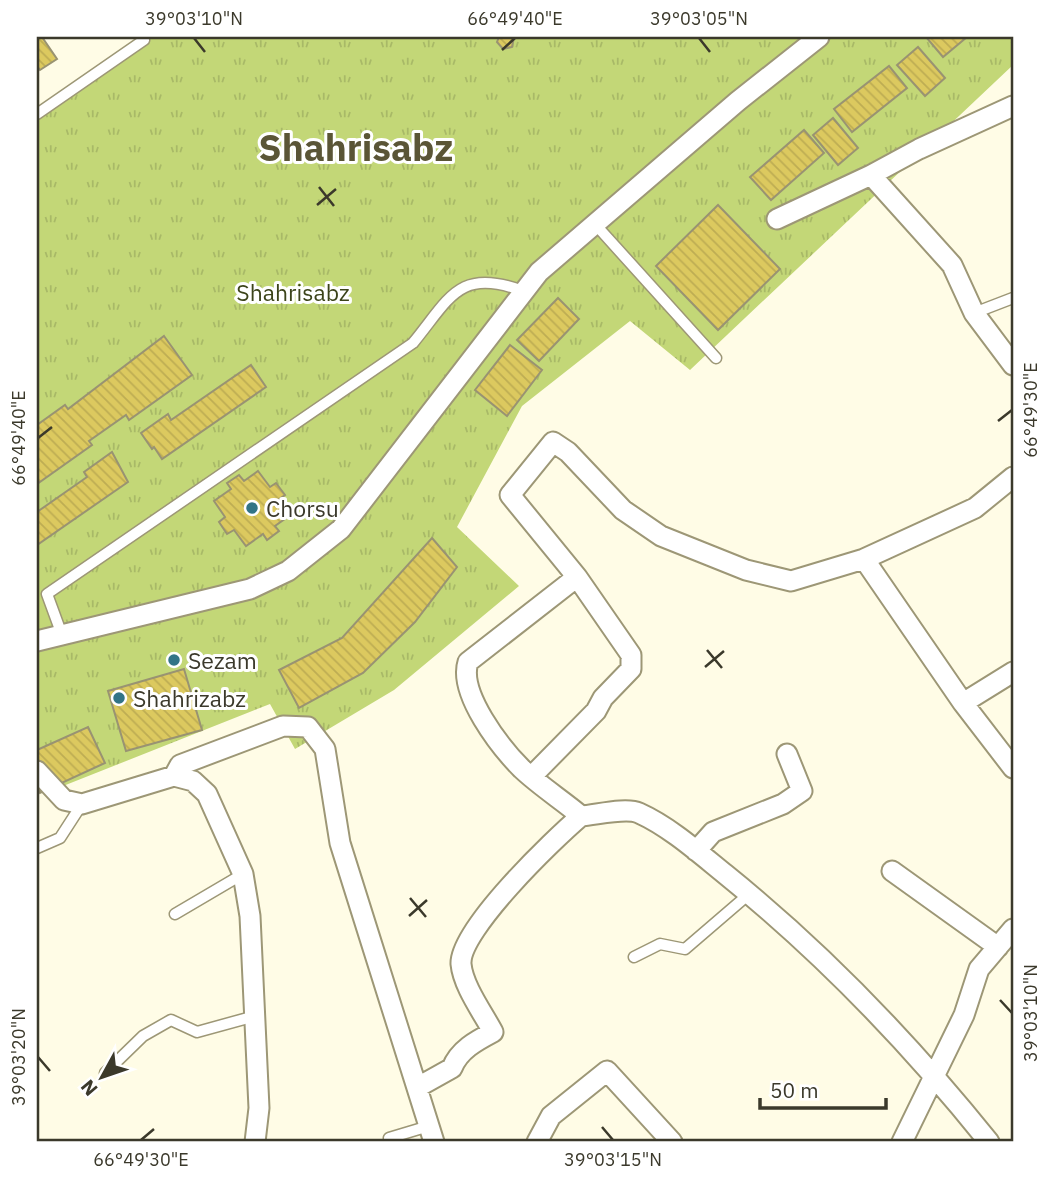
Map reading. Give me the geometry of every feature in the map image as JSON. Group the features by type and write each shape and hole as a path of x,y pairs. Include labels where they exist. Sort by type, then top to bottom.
{"street":[{"path":"37,641 250,589 288,571 316,552 341,528 539,272 738,101 819,37"},
{"path":"777,219 1013,106"},
{"path":"871,176 951,265 974,313 1013,365"},
{"path":"532,776 596,711 603,698 631,669 631,655 577,577 510,495 553,442 568,452 624,510 661,536 746,570 791,581 864,559 975,508 1013,477"},
{"path":"864,559 963,703 1013,768"},
{"path":"577,577 468,662 464,675 480,715 522,768 581,816"},
{"path":"963,703 1013,672"},
{"path":"174,776 180,765 283,726 308,727 325,750 340,843 431,1134"},
{"path":"696,851 713,832 783,804 802,791 788,754"},
{"path":"37,771 64,800 82,804 174,776 193,781 207,794 243,874 250,916 259,1108 255,1142"},
{"path":"418,1087 452,1068 456,1058 474,1042 493,1032 461,966 463,948 529,865 581,816 636,811 696,851 749,894 854,989 933,1074 989,1142"},
{"path":"892,871 998,947"},
{"path":"902,1142 964,1015 979,969 1013,929"},
{"path":"537,1142 551,1116 607,1071 673,1142"}],"lane":[{"path":"37,114 146,38"},
{"path":"595,224 716,358"},
{"path":"62,635 47,594 413,343 459,288 473,283 505,284 523,291"},
{"path":"974,313 1013,298"},
{"path":"37,848 60,838 82,804"},
{"path":"175,914 243,874"},
{"path":"634,957 660,944 685,949 749,894"},
{"path":"105,1073 144,1036 171,1020 197,1032 255,1016"},
{"path":"389,1138 431,1134"}],"green space":[{"name":"Shahrisabz","path":"140,37 1013,37 1013,65 690,370 630,321 522,406 457,527 519,586 394,690 295,749 270,704 53,790 37,767 37,117"}],"building":[{"path":"37,37 42,37 57,59 40,70 37,66"},
{"path":"499,37 514,37 512,47 503,49 497,42"},
{"path":"926,37 967,37 943,57"},
{"path":"918,47 945,78 925,96 897,65"},
{"path":"889,66 907,88 852,132 834,109"},
{"path":"833,118 858,148 838,165 813,135"},
{"path":"804,130 824,153 771,200 750,177"},
{"path":"718,205 780,269 718,330 656,266"},
{"path":"558,298 579,319 539,361 517,340"},
{"path":"164,336 192,375 129,420 126,415 89,441 92,445 37,484 37,425 65,405 68,409"},
{"path":"510,345 542,370 507,416 475,390"},
{"path":"251,365 266,387 162,459 154,447 152,449 141,433 168,414 171,420"},
{"path":"112,452 128,482 37,545 37,512 87,477 84,472"},
{"name":"Chorsu","path":"258,471 270,487 276,483 285,495 278,500 289,516 275,526 279,531 267,540 263,534 246,546 234,530 227,534 219,522 225,517 214,501 231,489 227,483 239,475 244,481"},
{"path":"432,538 457,567 415,622 363,673 299,708 279,670 342,638"},
{"path":"184,669 202,730 126,751 108,691"},
{"path":"88,727 105,763 40,793 37,786 37,750"}],"place":[{"name":"Chorsu","path":"252,508"},
{"name":"Sezam","path":"174,660"},
{"name":"Shahrizabz","path":"119,698"}],"district":[{"name":"Shahrisabz","path":"356,147"}]}
